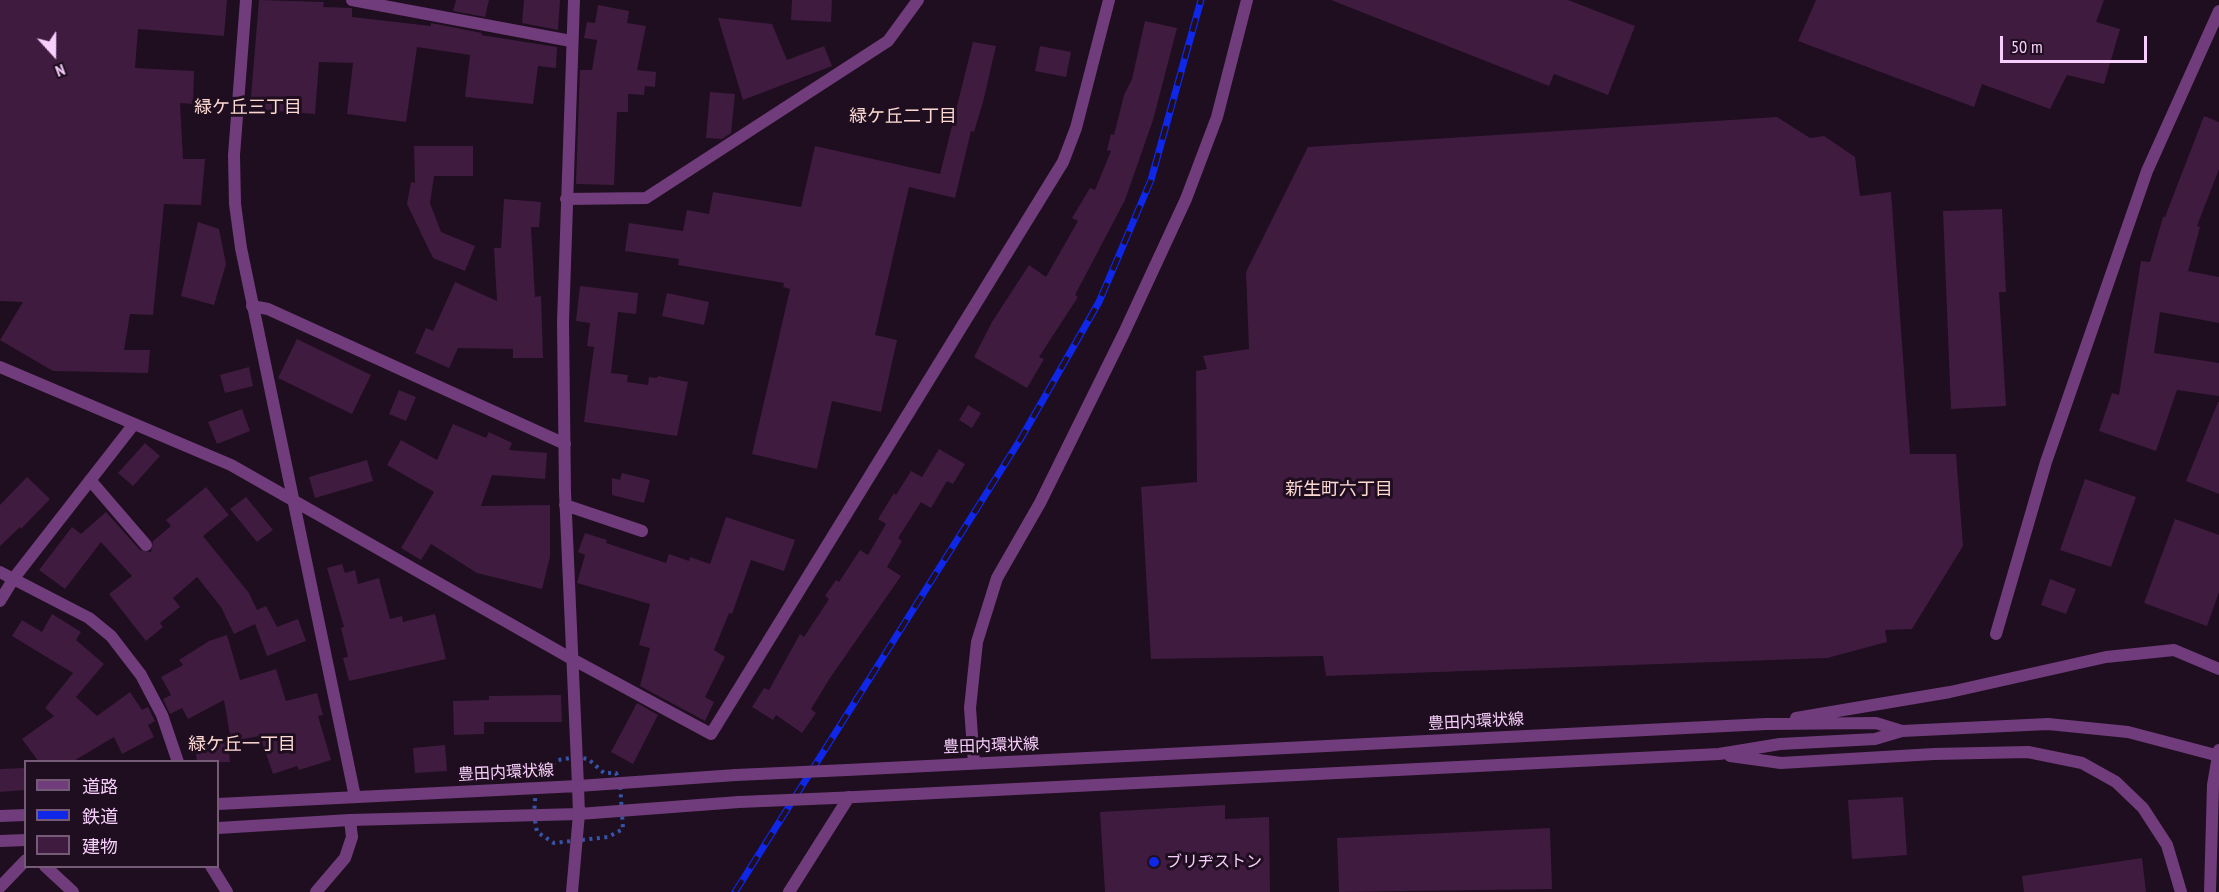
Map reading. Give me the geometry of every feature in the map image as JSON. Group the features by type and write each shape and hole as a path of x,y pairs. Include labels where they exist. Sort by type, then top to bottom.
{"street":[{"path":"246,0 234,155 235,204 252,306 355,797"},
{"path":"352,0 572,41"},
{"path":"572,892 579,814 565,505 563,322 574,0"},
{"path":"566,199 646,198 888,41 918,0"},
{"path":"0,367 231,465 572,659 711,734 1063,162 1076,129 1109,0"},
{"path":"974,763 970,708 977,642 996,578 1040,502 1123,335 1186,200 1218,117 1247,0"},
{"path":"1996,633 2046,462 2147,171 2219,11"},
{"path":"252,306 268,309 566,444"},
{"path":"0,602 14,578 134,423"},
{"path":"90,480 146,545"},
{"path":"565,505 642,531"},
{"path":"0,572 89,618 111,636 141,675 162,716 177,760"},
{"path":"1766,724 1925,696 2106,657 2174,650 2219,669"},
{"path":"1766,724 1875,723 1902,731"},
{"name":"豊田内環状線","path":"219,804 578,786 736,775 1766,724"},
{"path":"219,828 350,820 579,814 739,802 1719,754 1780,744 1875,740 1902,731 2048,724 2128,732 2219,756"},
{"path":"2210,892 2213,785 2219,750"},
{"path":"1719,754 1781,763 1934,754 2038,753 2082,763 2116,782 2143,808 2167,845 2181,892"},
{"path":"789,892 849,797"},
{"path":"0,816 24,814"},
{"path":"316,892 345,858 352,837 350,820"},
{"path":"0,841 23,842"},
{"path":"0,887 24,862"},
{"path":"46,868 73,892"},
{"path":"212,868 227,892"}],"building":[{"path":"0,0 227,0 224,36 138,29 135,68 194,71 193,104 180,103 183,159 205,159 201,205 164,204 153,315 130,314 124,350 150,350 148,373 53,371 0,340 23,302 0,301"},
{"path":"259,0 324,2 323,7 352,8 352,17 431,26 431,23 482,33 481,35 557,47 556,68 538,66 533,104 465,97 470,55 417,47 406,122 347,114 353,63 319,62 315,114 250,109"},
{"path":"456,0 489,0 485,17 453,11"},
{"path":"524,0 560,0 558,30 522,23"},
{"path":"792,0 832,0 831,22 791,20"},
{"path":"1331,0 1568,0 1635,26 1608,95 1554,74 1549,86"},
{"path":"1816,0 2104,0 2096,22 2120,29 2104,84 2067,75 2050,109 1982,84 1974,107 1798,41"},
{"path":"598,5 629,11 627,23 646,26 637,70 656,72 655,87 645,86 644,95 628,94 628,112 617,112 614,185 576,184 580,70 592,70 597,40 584,38 587,22 595,23"},
{"path":"718,18 772,24 787,60 824,46 832,66 743,100"},
{"path":"1145,21 1177,28 1153,120 1125,200 1075,295 1078,297 1039,357 1044,359 1027,388 974,357 992,322 1029,265 1046,277 1078,221 1072,218 1090,188 1095,190 1111,151 1107,150 1111,134 1114,135 1124,95 1132,79"},
{"path":"973,42 996,46 983,102 974,132 971,131 955,198 909,187 875,335 897,340 881,412 832,401 817,469 752,454 790,289 783,287 784,283 678,265 679,259 625,251 629,223 683,231 687,210 709,214 713,192 801,207 815,146 940,174"},
{"path":"1040,46 1071,52 1066,77 1035,71"},
{"path":"710,92 735,94 731,133 722,139 706,138"},
{"path":"2204,116 2219,122 2219,169 2197,226 2200,227 2188,271 2219,277 2219,323 2160,312 2154,353 2219,363 2219,396 2177,390 2156,451 2099,431 2112,393 2119,395 2141,261 2150,262 2163,217 2165,217"},
{"path":"1777,117 1810,138 1824,136 1855,157 1860,196 1891,192 1910,454 1956,454 1963,546 1912,629 1885,630 1887,642 1827,658 1326,676 1323,656 1151,659 1141,487 1197,482 1196,371 1207,369 1203,356 1249,349 1246,272 1308,147"},
{"path":"414,146 473,146 473,176 434,176 430,203 441,232 475,246 465,271 433,258 407,204 411,182 415,183"},
{"path":"504,199 541,202 539,227 531,227 535,297 541,296 543,358 513,358 513,349 458,348 449,368 415,353 426,328 433,331 455,282 497,301 494,248 501,248"},
{"path":"2002,209 2006,292 1999,292 2006,406 1951,409 1943,211"},
{"path":"198,222 219,229 226,264 214,305 181,296"},
{"path":"580,286 638,293 636,314 618,312 611,373 628,375 627,382 648,385 649,377 657,378 658,376 688,382 677,436 584,422 594,347 587,346 590,323 576,321"},
{"path":"667,293 709,302 704,325 662,316"},
{"path":"297,339 371,375 352,414 278,378"},
{"path":"249,367 253,386 225,393 220,375"},
{"path":"399,390 416,397 406,421 389,414"},
{"path":"2219,402 2219,494 2186,481"},
{"path":"968,405 981,413 972,428 959,420"},
{"path":"242,409 250,431 217,444 208,422"},
{"path":"453,424 486,438 489,432 512,443 509,450 547,453 545,479 492,475 481,506 550,505 550,557 542,589 477,573 431,544 421,560 401,548 434,492 387,465 401,440 437,460"},
{"path":"145,443 160,456 133,486 118,473"},
{"path":"939,449 965,464 953,484 947,481 931,508 921,502 898,538 902,541 887,567 901,576 830,678 811,709 816,713 802,733 776,715 773,720 752,707 764,688 769,690 800,634 804,637 829,599 825,596 836,580 839,582 860,550 868,555 886,524 878,519 894,493 896,495 911,471 922,477"},
{"path":"367,460 373,481 315,498 309,477"},
{"path":"622,473 650,480 644,503 612,495 612,478 620,480"},
{"path":"27,477 50,499 21,529 20,527 0,546 0,505"},
{"path":"2085,479 2136,497 2111,567 2060,550"},
{"path":"206,487 229,515 203,536 249,593 257,610 266,606 277,627 298,619 306,641 267,656 255,624 234,634 221,607 197,577 173,598 180,607 160,623 163,627 146,641 109,594 132,576 101,542 65,589 39,570 72,527 81,534 106,512 140,550 151,552 153,541 171,526 166,520"},
{"path":"246,497 273,530 257,542 230,509"},
{"path":"726,517 795,540 784,571 751,560 732,614 729,613 714,650 725,657 705,697 714,702 705,721 640,686 650,648 639,645 650,604 577,583 585,555 578,552 585,533 607,540 606,543 666,563 669,554 689,561 690,557 710,564"},
{"path":"2175,519 2219,535 2219,592 2207,626 2144,603"},
{"path":"342,564 345,573 355,570 358,584 379,578 390,619 402,616 403,622 435,614 446,659 349,681 343,658 348,657 341,628 344,627 327,568"},
{"path":"2050,579 2076,589 2066,614 2041,605"},
{"path":"52,614 81,632 76,640 104,664 76,697 97,716 130,692 142,710 148,707 155,721 148,725 154,737 122,754 114,737 75,760 38,760 22,739 54,716 45,708 73,673 12,636 22,620 42,632"},
{"path":"227,635 240,680 276,669 286,701 317,693 323,715 318,716 331,760 299,770 297,766 273,774 260,736 231,741 224,700 188,719 182,708 170,714 163,699 171,695 161,677 183,665 179,660 209,641"},
{"path":"561,695 562,722 484,722 484,734 454,735 453,701 489,700 489,696"},
{"path":"637,703 658,715 633,764 611,752"},
{"path":"228,741 230,762 197,760 195,745"},
{"path":"445,745 447,771 415,773 413,748"},
{"path":"24,768 24,790 0,792 0,769"},
{"path":"1903,797 1907,855 1852,859 1848,800"},
{"path":"1225,805 1225,819 1269,817 1270,892 1105,892 1100,812"},
{"path":"1550,828 1552,889 1339,892 1337,838"},
{"path":"2142,858 2146,892 2024,892 2022,876"}],"railway":[{"path":"735,892 1020,440 1099,302 1151,180 1201,0"}],"place":[{"name":"ブリヂストン","path":"1154,862"}],"district":[{"name":"緑ケ丘三丁目","path":"248,108"},
{"name":"緑ケ丘二丁目","path":"903,117"},
{"name":"新生町六丁目","path":"1339,490"},
{"name":"緑ケ丘一丁目","path":"242,745"}]}
